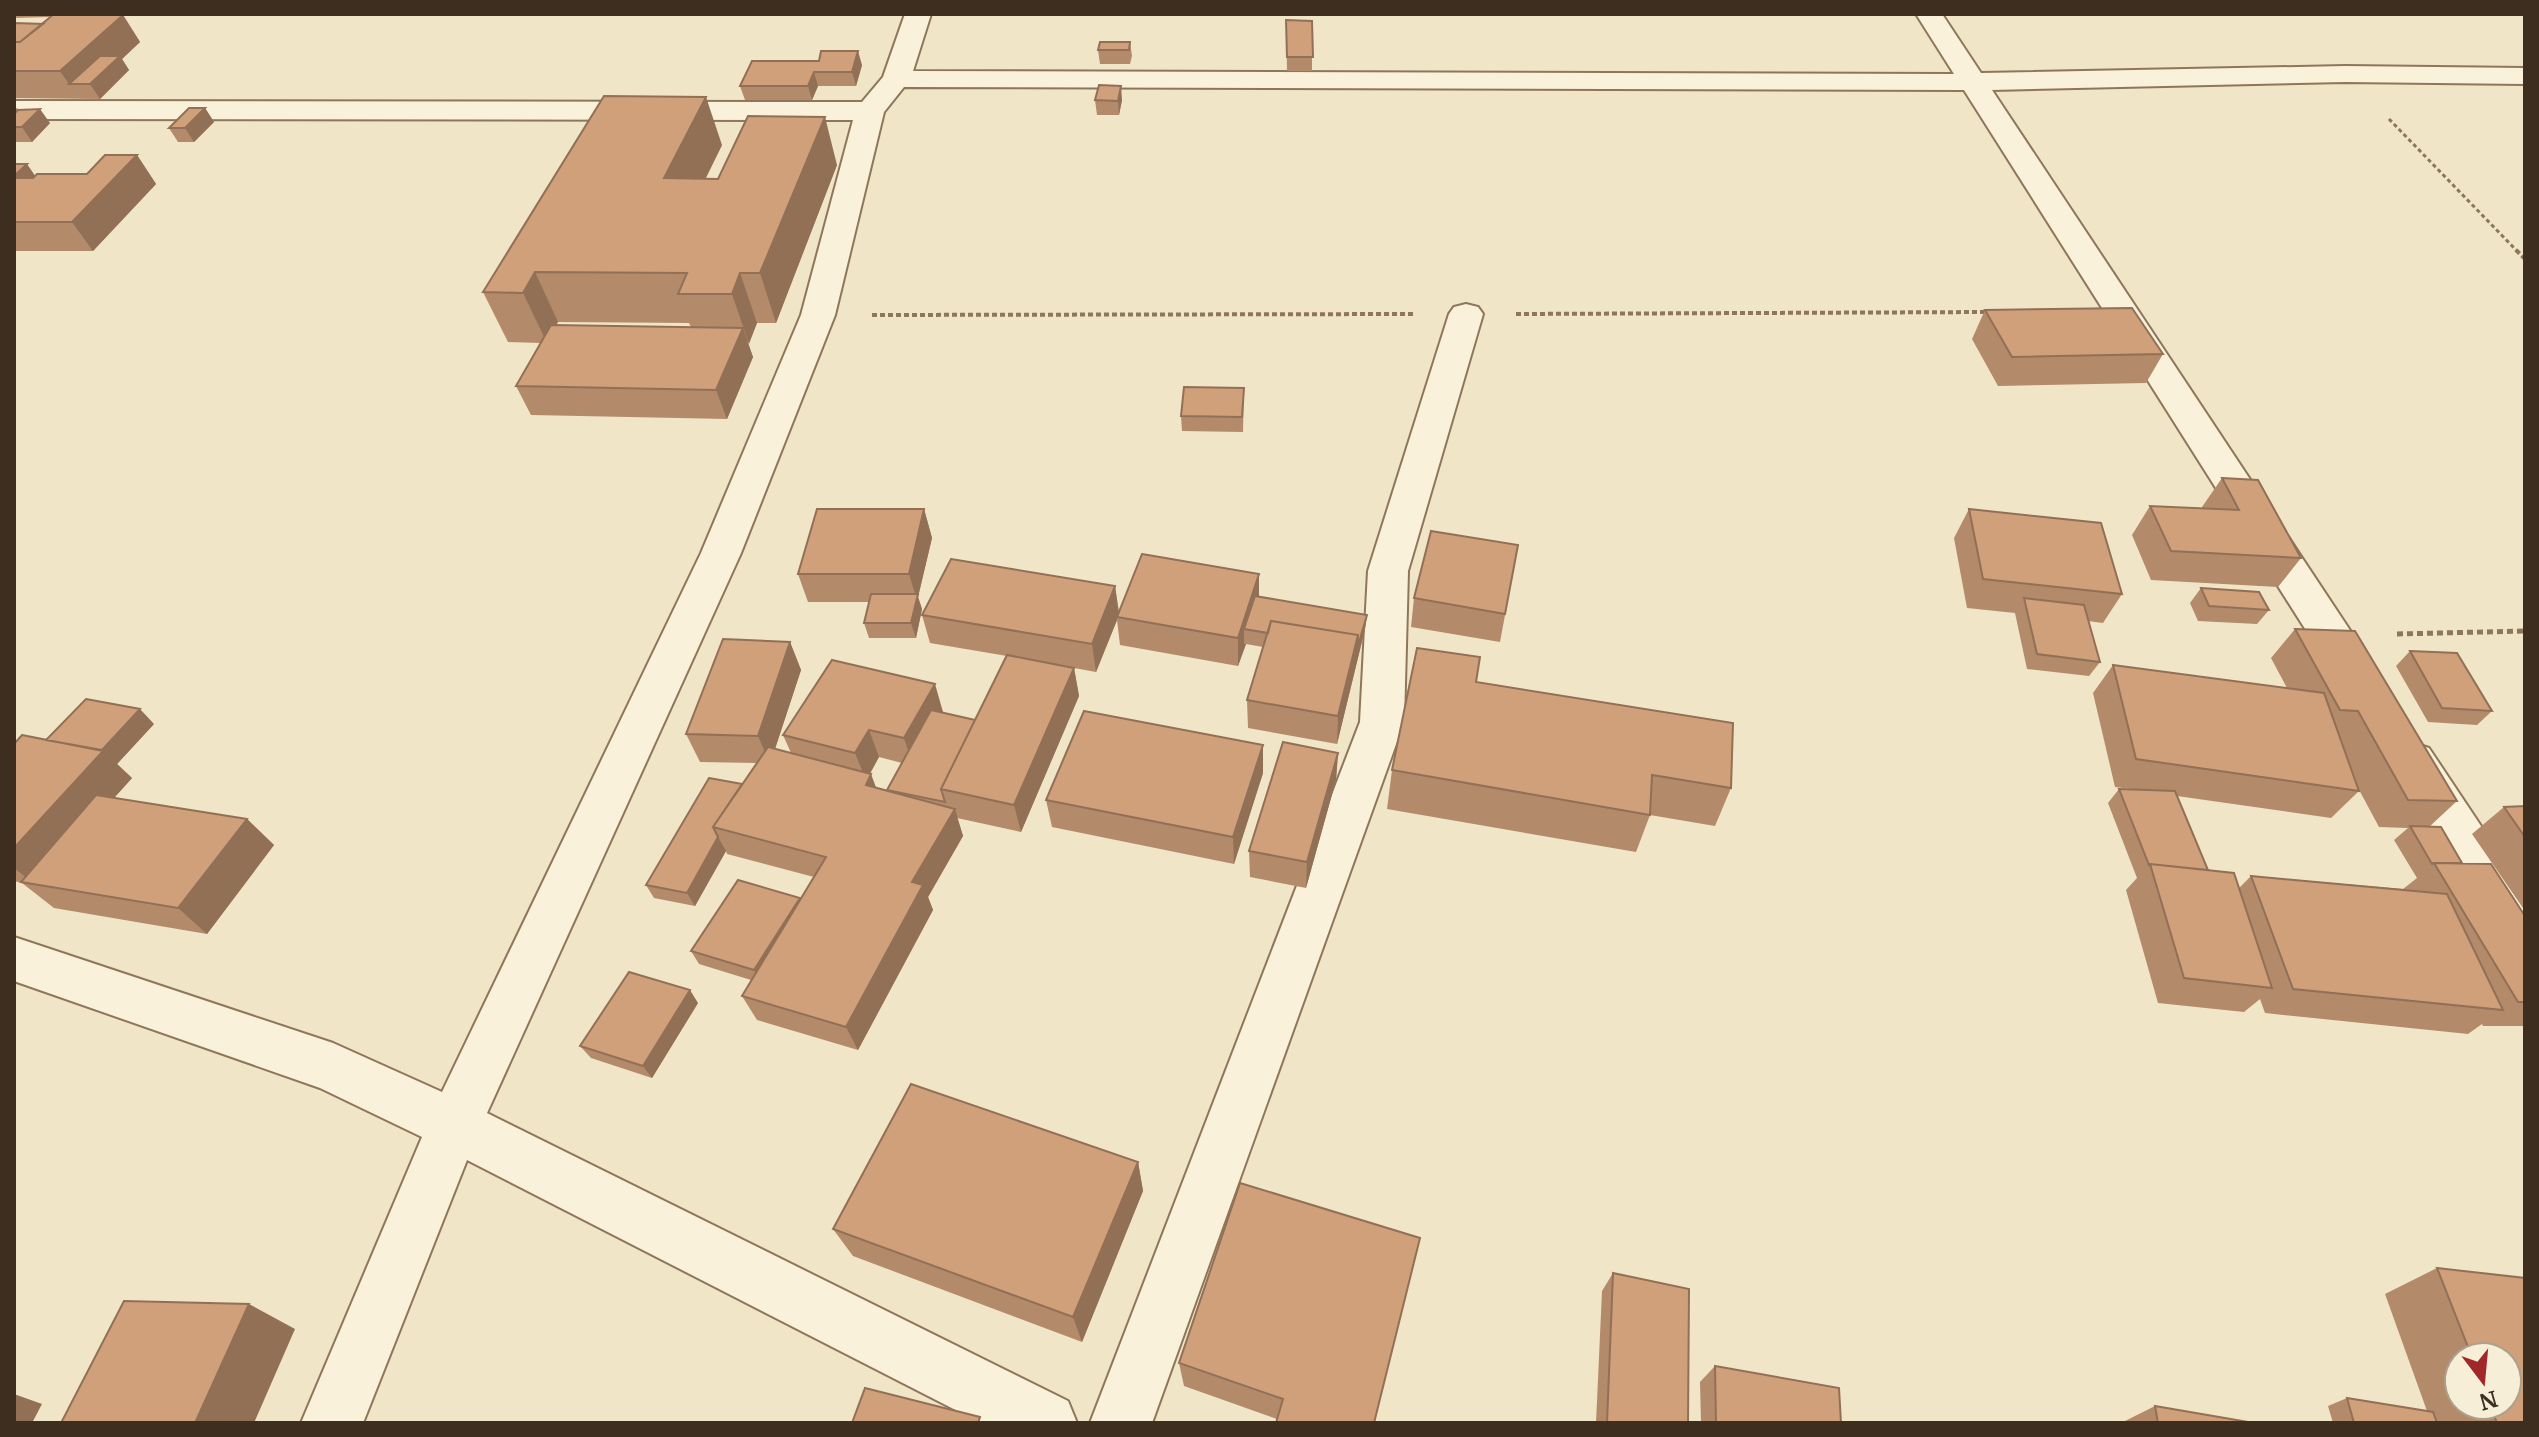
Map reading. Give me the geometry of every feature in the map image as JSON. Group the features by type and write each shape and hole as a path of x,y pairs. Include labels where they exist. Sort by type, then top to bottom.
{"street":[{"path":"332,1423 454,1125 721,553 818,315 870,111 896,79 918,14"},
{"path":"1929,14 2525,933"},
{"path":"896,79 1972,82 2345,74 2525,76"},
{"path":"14,110 870,111"},
{"path":"1121,1423 1382,722 1388,571 1466,314"},
{"path":"14,959 333,1068 454,1125 1046,1423"}],"path":[{"path":"2345,74 2525,259"},
{"path":"2332,636 2525,631"}],"building":[{"path":"54,14 123,15 60,71 14,71 14,42 20,42"},
{"path":"1286,20 1312,21 1313,57 1287,57"},
{"path":"14,23 43,24 20,42 14,42"},
{"path":"1100,42 1130,42 1129,50 1098,50"},
{"path":"821,51 858,51 852,72 814,72 808,86 740,86 752,61 819,61"},
{"path":"100,56 120,56 90,84 69,84"},
{"path":"1099,85 1121,86 1118,101 1095,100"},
{"path":"604,96 706,97 664,178 718,179 748,116 825,117 760,273 740,273 732,294 678,294 687,273 535,272 523,293 483,292"},
{"path":"189,108 205,108 185,128 169,128"},
{"path":"40,109 22,127 14,127 14,114 18,110"},
{"path":"105,155 137,155 72,222 14,222 14,178 33,178 37,174 87,174"},
{"path":"14,164 27,164 14,176"},
{"path":"2132,308 2163,354 2012,357 1985,310"},
{"path":"551,325 743,328 716,390 516,386"},
{"path":"1184,387 1244,388 1242,417 1181,416"},
{"path":"2222,478 2258,480 2301,558 2171,551 2150,506 2239,510"},
{"path":"817,509 924,509 909,574 798,574"},
{"path":"1969,509 2101,523 2122,594 1983,579"},
{"path":"1431,531 1518,545 1505,614 1414,598"},
{"path":"1142,554 1259,574 1238,638 1117,617"},
{"path":"951,559 1115,586 1092,644 922,615"},
{"path":"2201,588 2259,592 2269,610 2209,606"},
{"path":"871,594 918,594 911,623 864,623"},
{"path":"1255,596 1367,615 1357,649 1358,635 1271,621 1268,633 1244,629"},
{"path":"2024,598 2084,605 2100,662 2037,654"},
{"path":"1271,621 1358,635 1338,716 1247,700"},
{"path":"2295,629 2355,631 2457,801 2408,800 2358,711 2340,710"},
{"path":"723,639 790,642 758,736 686,734"},
{"path":"1417,648 1480,657 1476,682 1733,723 1731,788 1652,775 1650,815 1392,770"},
{"path":"2410,651 2457,653 2492,711 2442,708"},
{"path":"1007,655 1074,668 1014,805 941,789"},
{"path":"832,660 935,684 904,738 869,730 855,753 783,735"},
{"path":"2113,665 2324,693 2359,791 2136,759"},
{"path":"86,699 140,709 102,750 46,740"},
{"path":"931,710 975,720 941,789 945,802 887,790"},
{"path":"1084,711 1263,745 1233,837 1046,800"},
{"path":"22,735 103,751 14,848 14,744"},
{"path":"1283,742 1338,753 1307,862 1249,851"},
{"path":"768,747 871,774 866,785 955,809 912,882 923,885 846,1027 742,996 826,857 713,827"},
{"path":"709,778 742,784 713,827 718,837 687,893 646,885"},
{"path":"2119,789 2175,791 2208,870 2149,865"},
{"path":"96,795 247,819 178,908 21,882"},
{"path":"2525,806 2525,837 2504,807"},
{"path":"2410,826 2441,827 2462,863 2432,864"},
{"path":"2434,863 2491,864 2525,916 2525,1002 2518,1002"},
{"path":"2150,864 2234,873 2272,988 2184,978"},
{"path":"2251,876 2447,894 2503,1010 2293,989"},
{"path":"738,880 800,898 754,970 691,951"},
{"path":"629,972 690,990 643,1066 580,1046"},
{"path":"911,1084 1138,1162 1073,1317 833,1229"},
{"path":"1240,1183 1420,1238 1374,1423 1276,1423 1283,1399 1179,1363"},
{"path":"2437,1268 2525,1278 2525,1423 2496,1421 2523,1421 2523,1341 2466,1341"},
{"path":"1613,1273 1689,1289 1688,1423 1607,1423"},
{"path":"124,1301 249,1304 195,1423 61,1423"},
{"path":"1715,1366 1839,1388 1841,1423 1716,1423"},
{"path":"865,1388 980,1417 978,1423 852,1423"},
{"path":"2347,1398 2433,1412 2437,1423 2354,1423"},
{"path":"2155,1406 2254,1423 2158,1423"}]}
